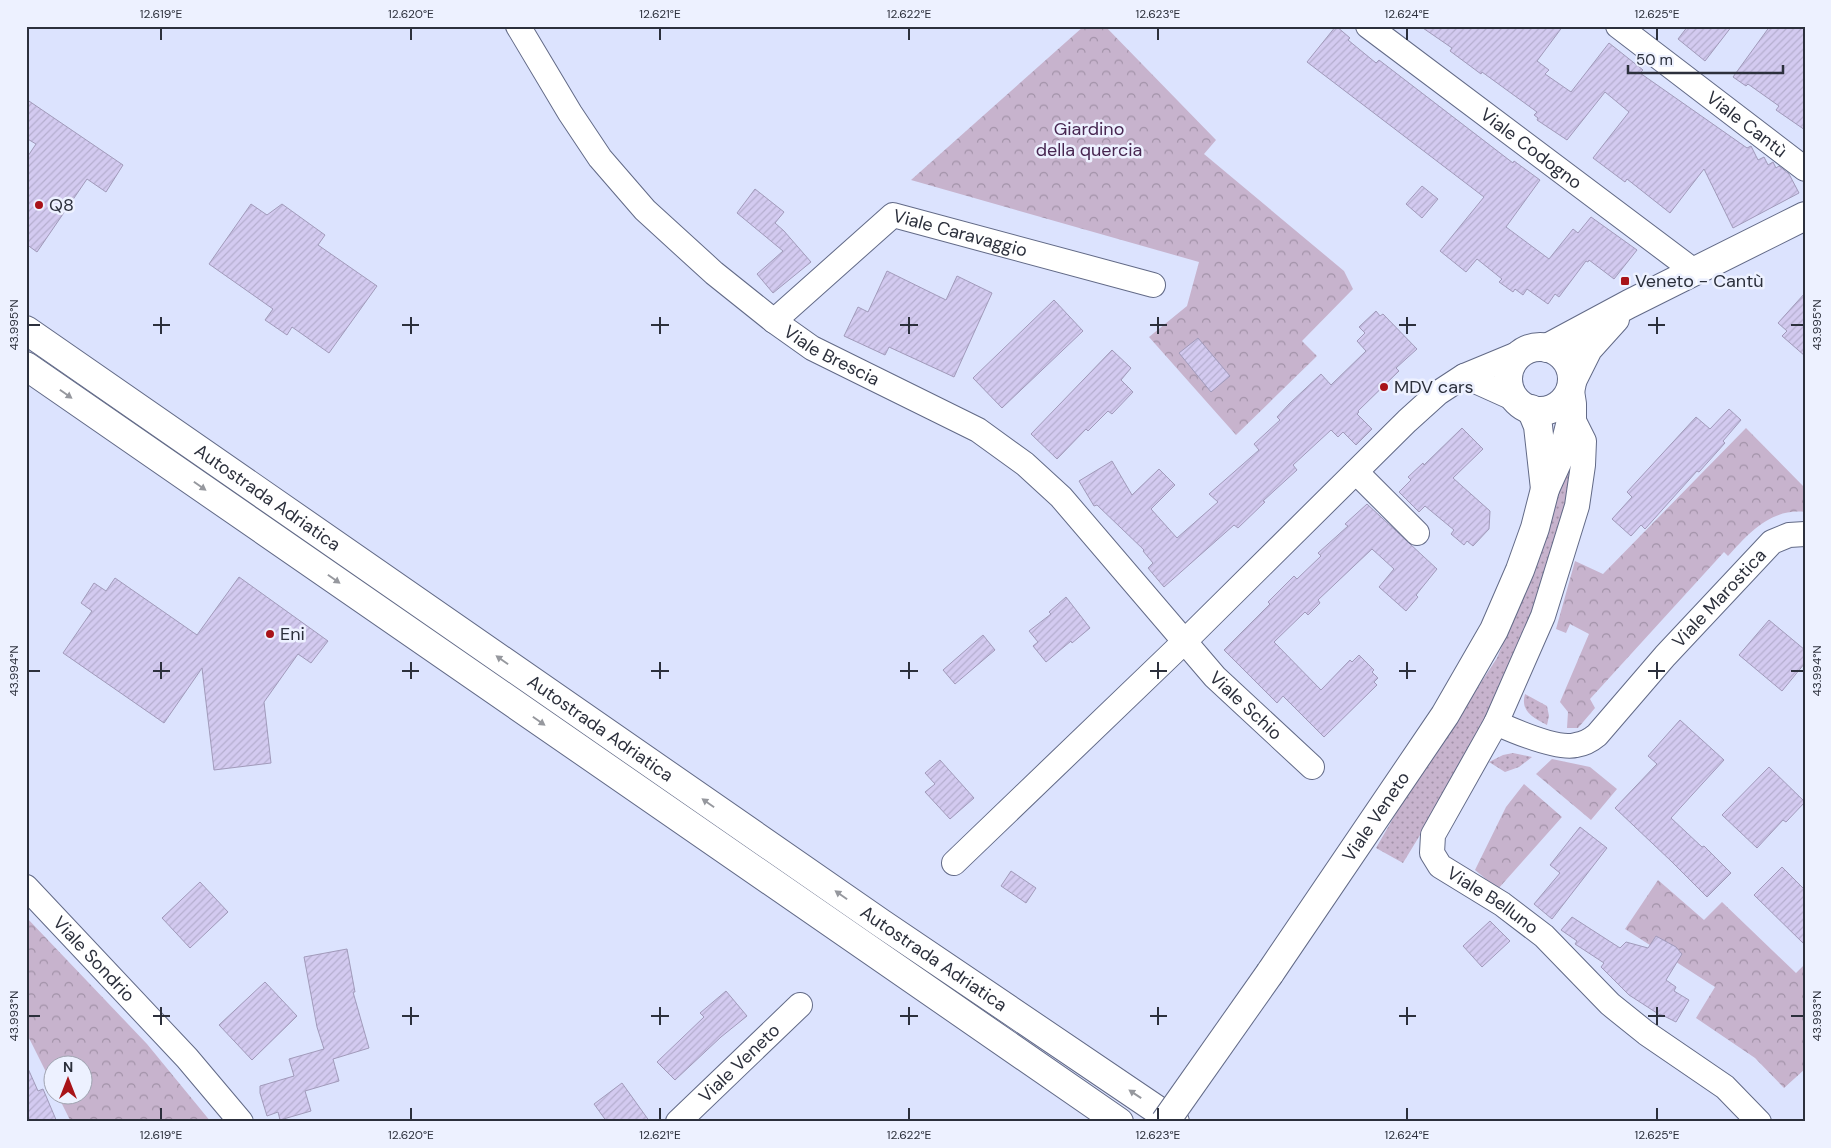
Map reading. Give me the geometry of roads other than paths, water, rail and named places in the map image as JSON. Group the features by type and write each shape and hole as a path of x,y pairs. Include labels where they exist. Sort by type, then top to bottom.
{"main road":[{"name":"Viale Veneto","path":"1535,350 1805,216"},
{"name":"Viale Veneto","path":"1165,1122 1270,973 1445,716 1476,665 1494,630 1520,570 1535,528 1545,489 1574,455 1571,396 1588,349 1628,304"},
{"name":"Autostrada Adriatica","path":"26,330 881,923 1176,1122"},
{"path":"1528,411 1558,405 1571,396 1570,366 1554,350 1535,350 1515,360 1510,369 1508,379 1510,389 1528,411 1574,455"},
{"name":"Autostrada Adriatica","path":"26,366 1119,1122"},
{"name":"Viale Veneto","path":"1528,411 1545,489"}],"street":[{"name":"Viale Brescia","path":"518,26 570,113 600,158 645,210 714,273 774,321 812,348 978,430 1025,464 1061,497 1184,642"},
{"name":"Viale Codogno","path":"1368,26 1694,271"},
{"name":"Viale Cantù","path":"1618,26 1805,169"},
{"name":"Viale Caravaggio","path":"774,321 893,214 1153,285"},
{"name":"Viale Veneto","path":"954,862 1184,642 1407,421 1438,393 1464,376 1535,350"},
{"path":"1464,376 1528,411"},
{"name":"Viale Belluno","path":"1574,455 1578,506 1543,616 1496,723 1433,835 1432,853 1440,866 1502,904 1544,936 1610,1004 1646,1033 1725,1087 1759,1122"},
{"path":"1356,472 1418,533"},
{"name":"Viale Marostica","path":"1496,723 1525,736 1549,742 1574,746 1587,742 1597,735 1665,656 1772,542 1789,535 1805,534"},
{"name":"Viale Schio","path":"1184,642 1215,677 1312,767"},
{"name":"Viale Sondrio","path":"26,887 187,1058 241,1122"},
{"name":"Viale Veneto","path":"678,1122 800,1005"}],"place":[{"name":"Q8","path":"39,205"},
{"name":"Veneto - Cantù","path":"1625,281"},
{"name":"MDV cars","path":"1384,387"},
{"name":"Eni","path":"270,634"}],"park label":[{"name":"Giardino della quercia","path":"1089,139"}]}
